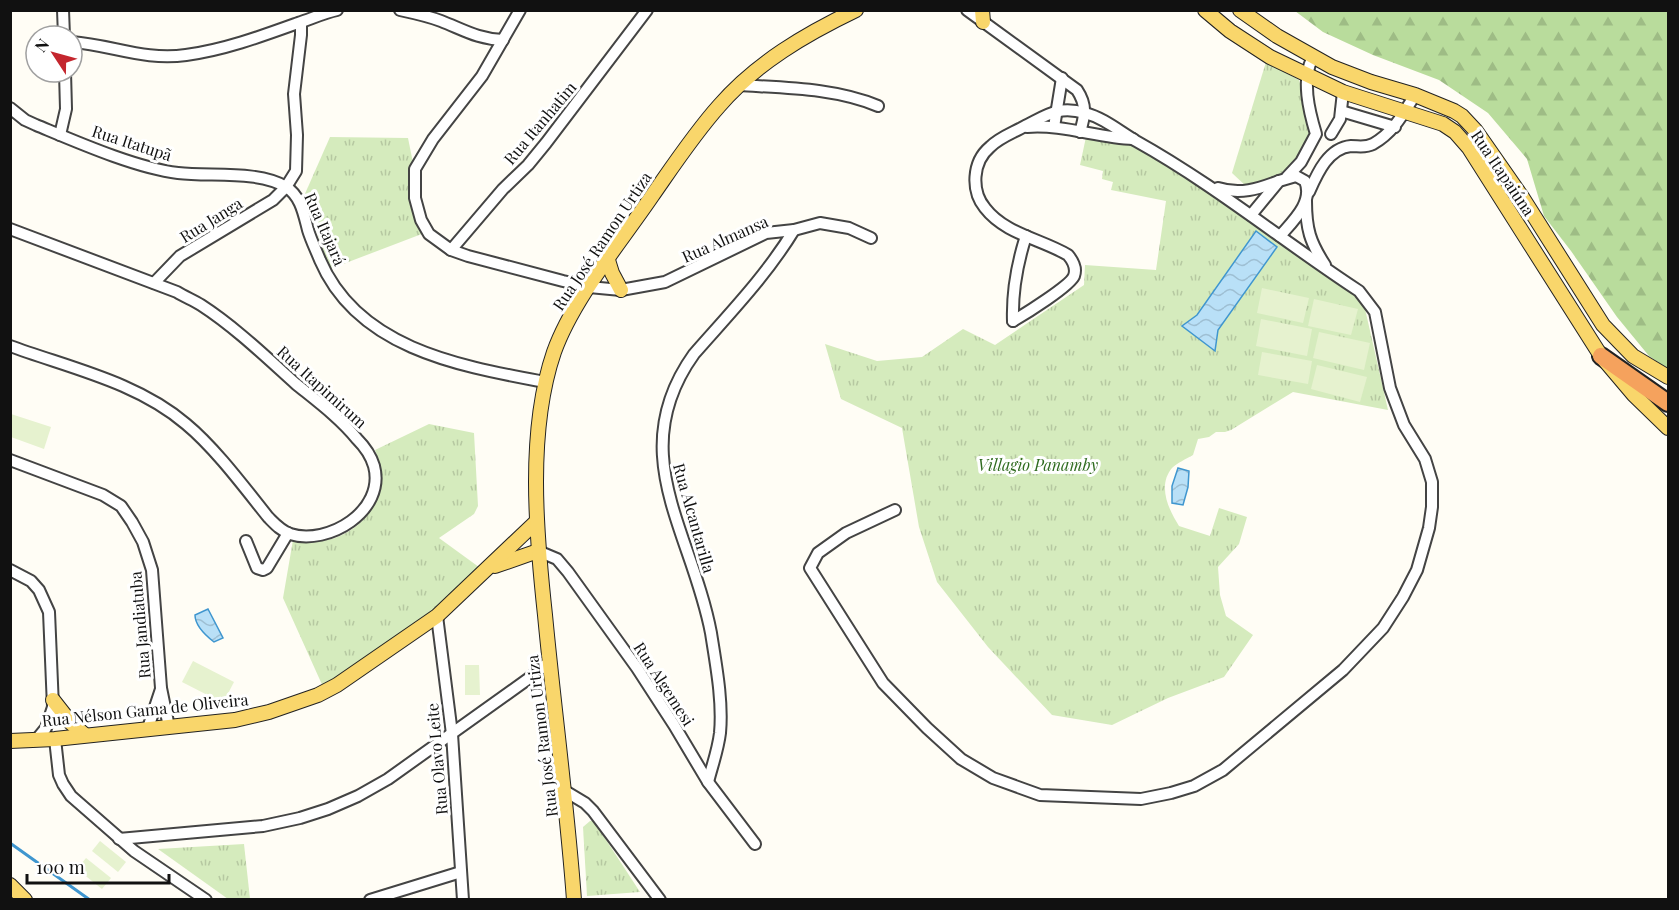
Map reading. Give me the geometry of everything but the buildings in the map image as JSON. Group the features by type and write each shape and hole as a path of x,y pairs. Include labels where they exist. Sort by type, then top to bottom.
{"highway":[{"path":"1601,356 1668,403"}],"main road":[{"name":"Rua José Ramon Urtiza","path":"574,900 565,791 538,552 538,449 545,382 555,350 568,320 702,126 739,85 769,60 817,28 856,10"},
{"name":"Rua Itapaiúna","path":"1205,10 1230,32 1270,57 1343,92 1443,124 1455,132 1469,148 1601,356 1634,395 1668,428"},
{"name":"Rua Itapaiúna","path":"1240,10 1277,36 1332,67 1415,95 1454,111 1476,131 1522,196 1604,325 1633,356 1668,377"},
{"path":"608,260 621,290"},
{"name":"Rua Nélson Gama de Oliveira","path":"10,741 55,739 235,720 269,712 318,695 345,680 437,616 537,521"},
{"name":"Rua Nélson Gama de Oliveira","path":"490,567 538,552"},
{"path":"53,700 67,718 85,735"},
{"path":"10,885 25,900"}],"street":[{"path":"84,42 133,54 153,57 176,56 212,51 337,10"},
{"path":"400,10 439,20 472,35 503,40"},
{"path":"451,250 429,234 421,220 415,198 415,169 433,139 482,76 520,10"},
{"name":"Rua Itanhatim","path":"451,250 546,143 647,10"},
{"path":"967,10 983,16 1072,86 1081,96 1085,113 1080,132"},
{"name":"Rua Itajará","path":"300,22 302,35 294,94 297,135 296,171 286,187 303,209 309,232 324,269 336,290 365,321 400,343 430,355 545,382"},
{"path":"1251,215 1301,162 1316,134 1311,118 1307,75 1313,57"},
{"path":"1054,127 1062,78"},
{"path":"60,135 66,109 65,84"},
{"path":"739,85 830,92 857,97 878,106"},
{"path":"1343,92 1341,111 1333,130 1337,141 1344,148"},
{"path":"1280,236 1298,214 1317,172 1329,157 1344,148 1362,148 1371,145 1395,127 1415,95"},
{"name":"Rua Itatupã","path":"10,108 25,120 114,156 177,173 250,177 268,180 286,187"},
{"path":"895,510 846,533 818,553 810,568 883,683 927,728 962,759 993,778 1040,795 1141,799 1194,786 1222,770 1343,670 1383,628 1403,597 1416,570 1429,528 1432,482 1425,459 1404,425 1390,388 1376,312 1359,291 1208,185 1107,123 1085,113 1055,110 1004,137 988,148 976,171 975,183 978,196 985,208 997,220 1068,255 1073,260 1075,269 1070,282 1014,321 1014,283 1026,236"},
{"path":"1341,111 1395,127"},
{"path":"1023,128 1054,127 1134,140"},
{"path":"1316,134 1333,130"},
{"path":"1301,162 1317,172"},
{"path":"1208,185 1232,192 1257,190 1296,176 1305,181 1309,238 1328,271"},
{"name":"Rua Janga","path":"154,283 180,256 273,200 286,187"},
{"name":"Rua Almansa","path":"451,250 488,262 590,287 621,290 665,282 766,233 827,223 849,228 871,238"},
{"name":"Rua Itapimirum","path":"10,229 154,283 201,305 340,422 366,450 374,466 375,480 367,504 358,515 338,530 327,534 311,536 288,533"},
{"name":"Rua Alcantarilla","path":"708,782 720,732 719,689 708,621 665,482 662,444 664,420 685,367 759,281 794,230"},
{"path":"10,346 125,387 185,422 279,529 288,533 267,568 262,570 257,568 246,541"},
{"name":"Rua Jandiatuba","path":"10,460 103,495 121,506 132,522 143,542 152,570 161,688 169,727"},
{"name":"Rua Algemesi","path":"538,552 558,559 568,572 643,678 708,782 755,844"},
{"path":"10,570 30,581 39,590 49,612 53,700 49,721 37,739"},
{"name":"Rua Olavo Leite","path":"437,616 452,734 463,900"},
{"path":"119,838 263,826 300,818 344,802 374,788 549,662"},
{"name":"Rua Jandiatuba","path":"148,728 161,688"},
{"path":"55,739 57,763 63,784 84,809 134,851 206,900"},
{"path":"565,791 585,803 594,812 660,900"},
{"path":"370,900 461,872"}],"green space":[{"path":"1295,11 1668,11 1668,369 1649,356 1617,317 1544,216 1527,159 1488,113 1439,80 1373,55 1323,32"},
{"path":"1266,62 1299,80 1305,97 1312,134 1299,160 1285,175 1248,188 1232,173"},
{"path":"330,137 408,138 427,232 330,269 304,196"},
{"name":"Villagio Panamby","path":"1086,137 1134,143 1207,189 1363,300 1388,410 1293,392 1231,430 1216,432 1209,437 1198,439 1193,455 1172,468 1165,482 1165,490 1168,505 1179,526 1210,536 1219,508 1247,517 1239,544 1218,567 1220,595 1226,616 1253,635 1224,677 1168,698 1112,725 1052,715 988,647 937,582 919,527 902,428 841,399 825,344 877,361 922,357 963,329 995,345 1084,285 1085,265 1156,270 1166,201 1111,190 1113,182 1102,179 1103,171 1080,165"},
{"path":"1262,288 1309,298 1303,323 1257,313"},
{"path":"1314,299 1358,309 1351,335 1308,326"},
{"path":"1261,319 1312,329 1307,356 1256,346"},
{"path":"1319,332 1370,343 1364,370 1313,358"},
{"path":"1262,352 1312,361 1308,384 1258,375"},
{"path":"1317,365 1367,377 1360,402 1311,389"},
{"path":"11,414 51,427 44,449 11,437"},
{"path":"429,424 474,433 478,506 474,514 439,538 483,570 443,606 324,689 283,598 293,540 319,541 335,538 348,532 359,523 375,502 379,490 379,464 375,450"},
{"path":"193,661 234,682 223,703 182,682"},
{"path":"465,665 479,665 480,695 465,695"},
{"path":"590,821 597,826 640,892 587,896 583,827"},
{"path":"100,841 126,862 118,872 92,851"},
{"path":"244,844 250,899 228,899 158,849"},
{"path":"86,858 111,878 102,889 77,869"}],"water":[{"path":"1256,231 1277,247 1218,330 1215,351 1182,326 1197,315"},
{"path":"1178,468 1189,471 1183,505 1172,503 1172,486"},
{"path":"208,609 223,638 214,642 201,630 195,619 195,615"}],"waterway":[{"path":"10,843 90,900"}]}
